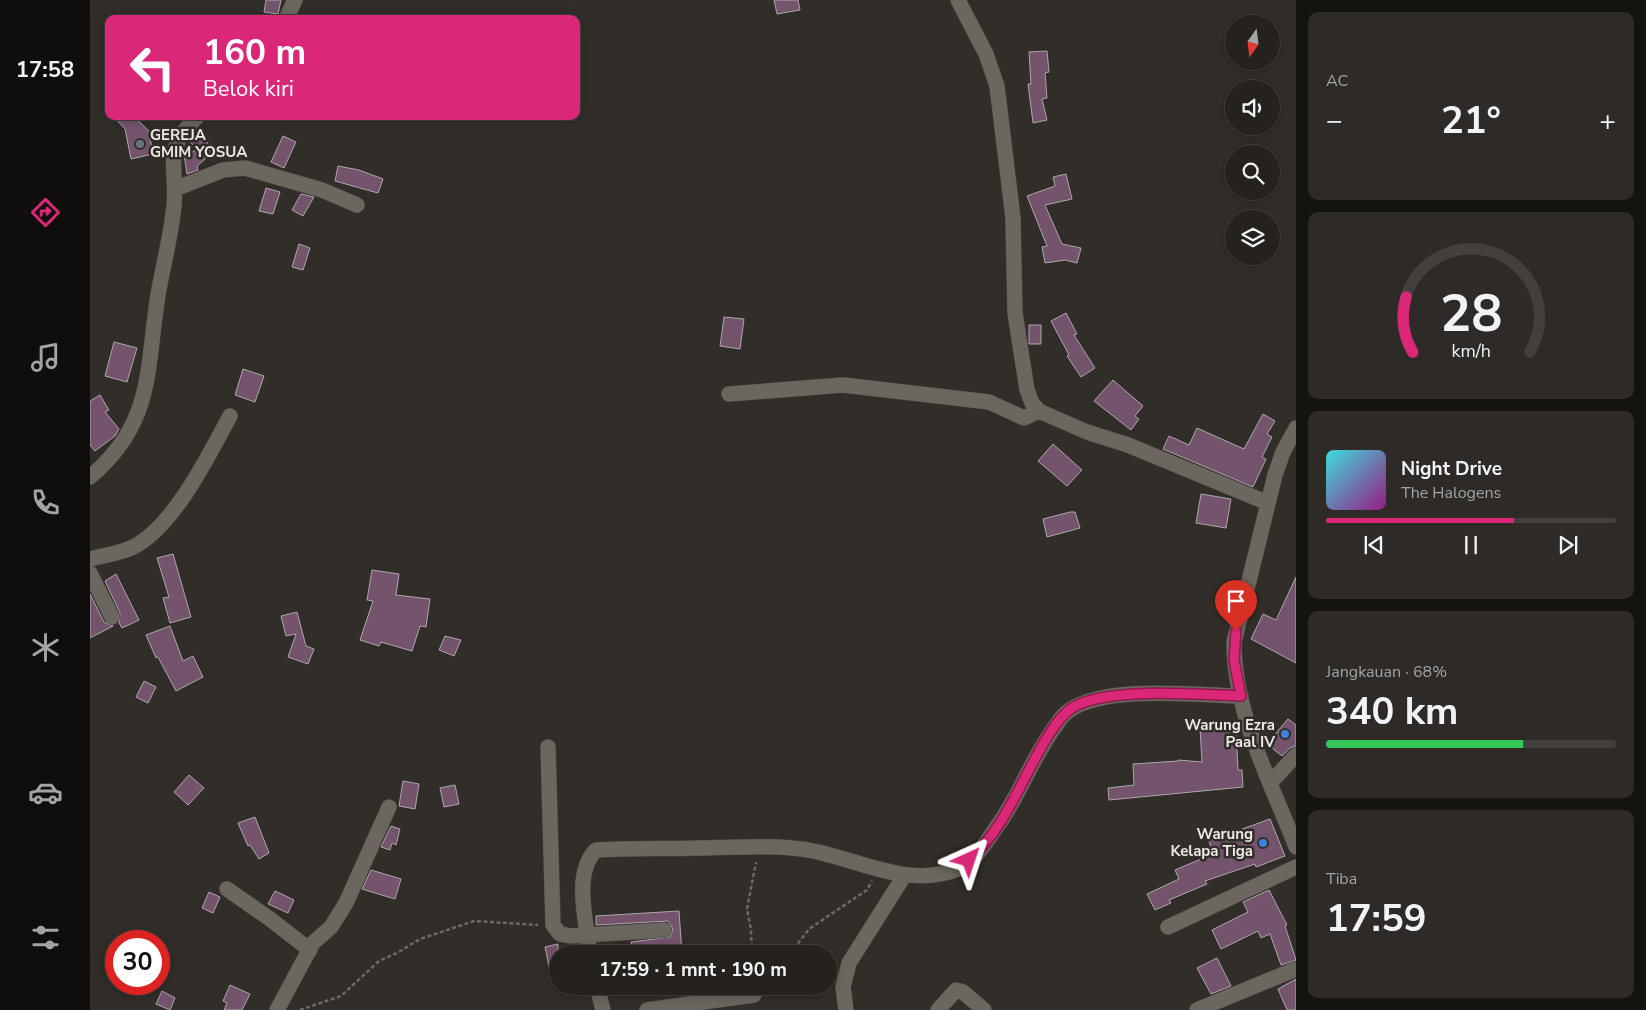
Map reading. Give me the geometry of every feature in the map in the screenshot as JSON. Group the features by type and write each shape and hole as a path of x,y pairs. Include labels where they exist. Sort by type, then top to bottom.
{"street":[{"path":"288,15 295,0"},
{"path":"958,0 986,54 998,86 1014,218 1015,313 1027,390 1032,403 1039,411 1087,432 1128,446 1268,503"},
{"path":"90,476 114,455 127,436 142,405 162,268 174,207 175,189 172,155 176,145 194,120"},
{"path":"175,189 223,170 245,168 322,190 357,206"},
{"path":"729,394 843,385 989,402 1024,418 1039,411"},
{"path":"90,560 135,546 148,538 172,511 203,466 230,416"},
{"path":"1296,428 1283,452 1268,503 1234,642 1236,674 1256,748 1296,848"},
{"path":"90,573 112,617"},
{"path":"589,945 583,892 584,871 589,857 596,850 759,846 795,848 845,858 904,876 934,876 960,869 979,852 1008,812 1031,766 1056,725 1069,710 1091,700 1131,694 1241,696"},
{"path":"548,747 553,925 560,934 571,936 664,930"},
{"path":"1271,782 1296,755"},
{"path":"277,1010 313,943 331,926 346,903 389,807"},
{"path":"1168,927 1296,867"},
{"path":"846,1010 843,987 849,963 904,876"},
{"path":"227,889 310,950"},
{"path":"1197,1010 1296,969"},
{"path":"938,1010 956,990 962,992 984,1010"},
{"path":"599,995 603,1010"},
{"path":"647,1010 723,1001 754,995"}],"path":[{"path":"752,945 747,909 759,846"},
{"path":"797,945 809,929 867,890 878,868"},
{"path":"300,1010 341,996 379,961 398,953 420,939 474,921 553,925"}],"building":[{"path":"266,0 281,0 278,14 264,12"},
{"path":"774,0 798,0 800,10 777,14"},
{"path":"1047,51 1049,72 1045,73 1047,98 1042,99 1047,120 1033,123 1028,84 1031,84 1029,52"},
{"name":"GEREJA GMIM YOSUA","path":"117,120 137,120 149,131 153,154 131,159 125,129"},
{"path":"198,132 211,147 220,146 197,166 198,170 187,174 184,154 198,150 189,141"},
{"path":"283,136 296,142 284,168 271,162"},
{"path":"338,166 359,170 383,179 378,193 335,181"},
{"path":"1066,174 1072,199 1045,205 1062,244 1081,248 1077,263 1065,260 1045,263 1042,247 1047,246 1027,196 1055,186 1053,177"},
{"path":"266,188 280,192 273,214 259,211"},
{"path":"301,194 314,197 303,216 292,210"},
{"path":"299,244 310,248 303,270 292,267"},
{"path":"1066,313 1077,334 1074,335 1095,368 1081,377 1067,356 1069,355 1051,321"},
{"path":"724,317 744,319 740,349 720,346"},
{"path":"1029,325 1041,325 1041,344 1029,344"},
{"path":"114,342 137,348 127,382 105,376"},
{"path":"243,369 264,376 255,402 235,395"},
{"path":"1113,380 1143,406 1135,416 1139,419 1131,430 1094,401"},
{"path":"100,395 109,410 105,412 119,429 115,436 95,451 90,445 90,401"},
{"path":"1263,414 1275,421 1267,434 1272,437 1262,457 1266,459 1253,487 1163,449 1169,436 1189,445 1197,428 1244,449"},
{"path":"1053,444 1082,470 1067,486 1038,461"},
{"path":"1201,494 1231,499 1226,528 1196,523"},
{"path":"1075,512 1080,528 1047,537 1043,519"},
{"path":"173,554 191,617 170,623 163,598 169,597 157,558"},
{"path":"372,570 399,574 396,595 430,599 426,627 420,626 412,651 381,642 379,646 360,640 373,601 367,600"},
{"path":"116,574 139,620 122,628 119,623 120,613 105,581"},
{"path":"1296,577 1296,663 1251,639 1263,614 1276,620"},
{"path":"90,594 104,622 113,626 90,638"},
{"path":"297,612 306,646 314,649 308,664 288,657 296,634 286,636 281,616"},
{"path":"170,626 183,661 193,656 203,677 176,691 158,657 156,658 146,635"},
{"path":"445,636 461,640 454,656 439,650"},
{"path":"144,681 156,687 148,703 136,697"},
{"name":"Warung Ezra Paal IV","path":"1288,719 1296,725 1296,746 1290,748 1282,756 1267,744"},
{"path":"1225,725 1225,730 1236,730 1238,770 1242,770 1243,787 1109,800 1108,788 1134,785 1133,764 1178,760 1202,762 1200,727"},
{"path":"189,775 204,788 188,805 174,792"},
{"path":"403,781 419,784 415,809 399,806"},
{"path":"455,785 459,804 444,807 440,788"},
{"path":"255,817 269,853 259,859 250,845 248,846 238,823"},
{"path":"1270,819 1285,856 1256,867 1255,864 1205,881 1207,884 1169,900 1171,903 1155,910 1147,894 1179,879 1175,870 1213,854 1208,838 1233,829 1234,832"},
{"path":"391,826 400,829 396,845 392,843 390,850 381,847"},
{"path":"371,870 401,879 395,899 362,889"},
{"path":"1269,890 1287,925 1285,926 1296,960 1281,965 1270,934 1261,938 1258,931 1221,949 1212,930 1248,912 1243,902"},
{"path":"275,891 294,900 288,913 268,904"},
{"path":"209,892 220,897 213,913 202,908"},
{"path":"679,911 681,945 632,945 631,942 670,937 673,929 668,921 596,925 596,916"},
{"path":"549,946 549,967 545,947"},
{"path":"1217,958 1231,986 1211,994 1197,968"},
{"path":"1296,979 1296,1010 1287,1010 1278,989"},
{"path":"230,985 250,994 242,1010 224,1010 227,1003 223,1001"},
{"path":"160,995 169,995 175,998 170,1010 156,1004"}],"place":[{"name":"GEREJA GMIM YOSUA","path":"140,144"},
{"name":"Warung Ezra Paal IV","path":"1285,734"},
{"name":"Warung Kelapa Tiga","path":"1263,843"}],"route":[{"path":"969,860 979,852 1008,812 1031,766 1056,725 1069,710 1091,700 1131,694 1241,696 1236,681 1234,660 1236,631"}]}
